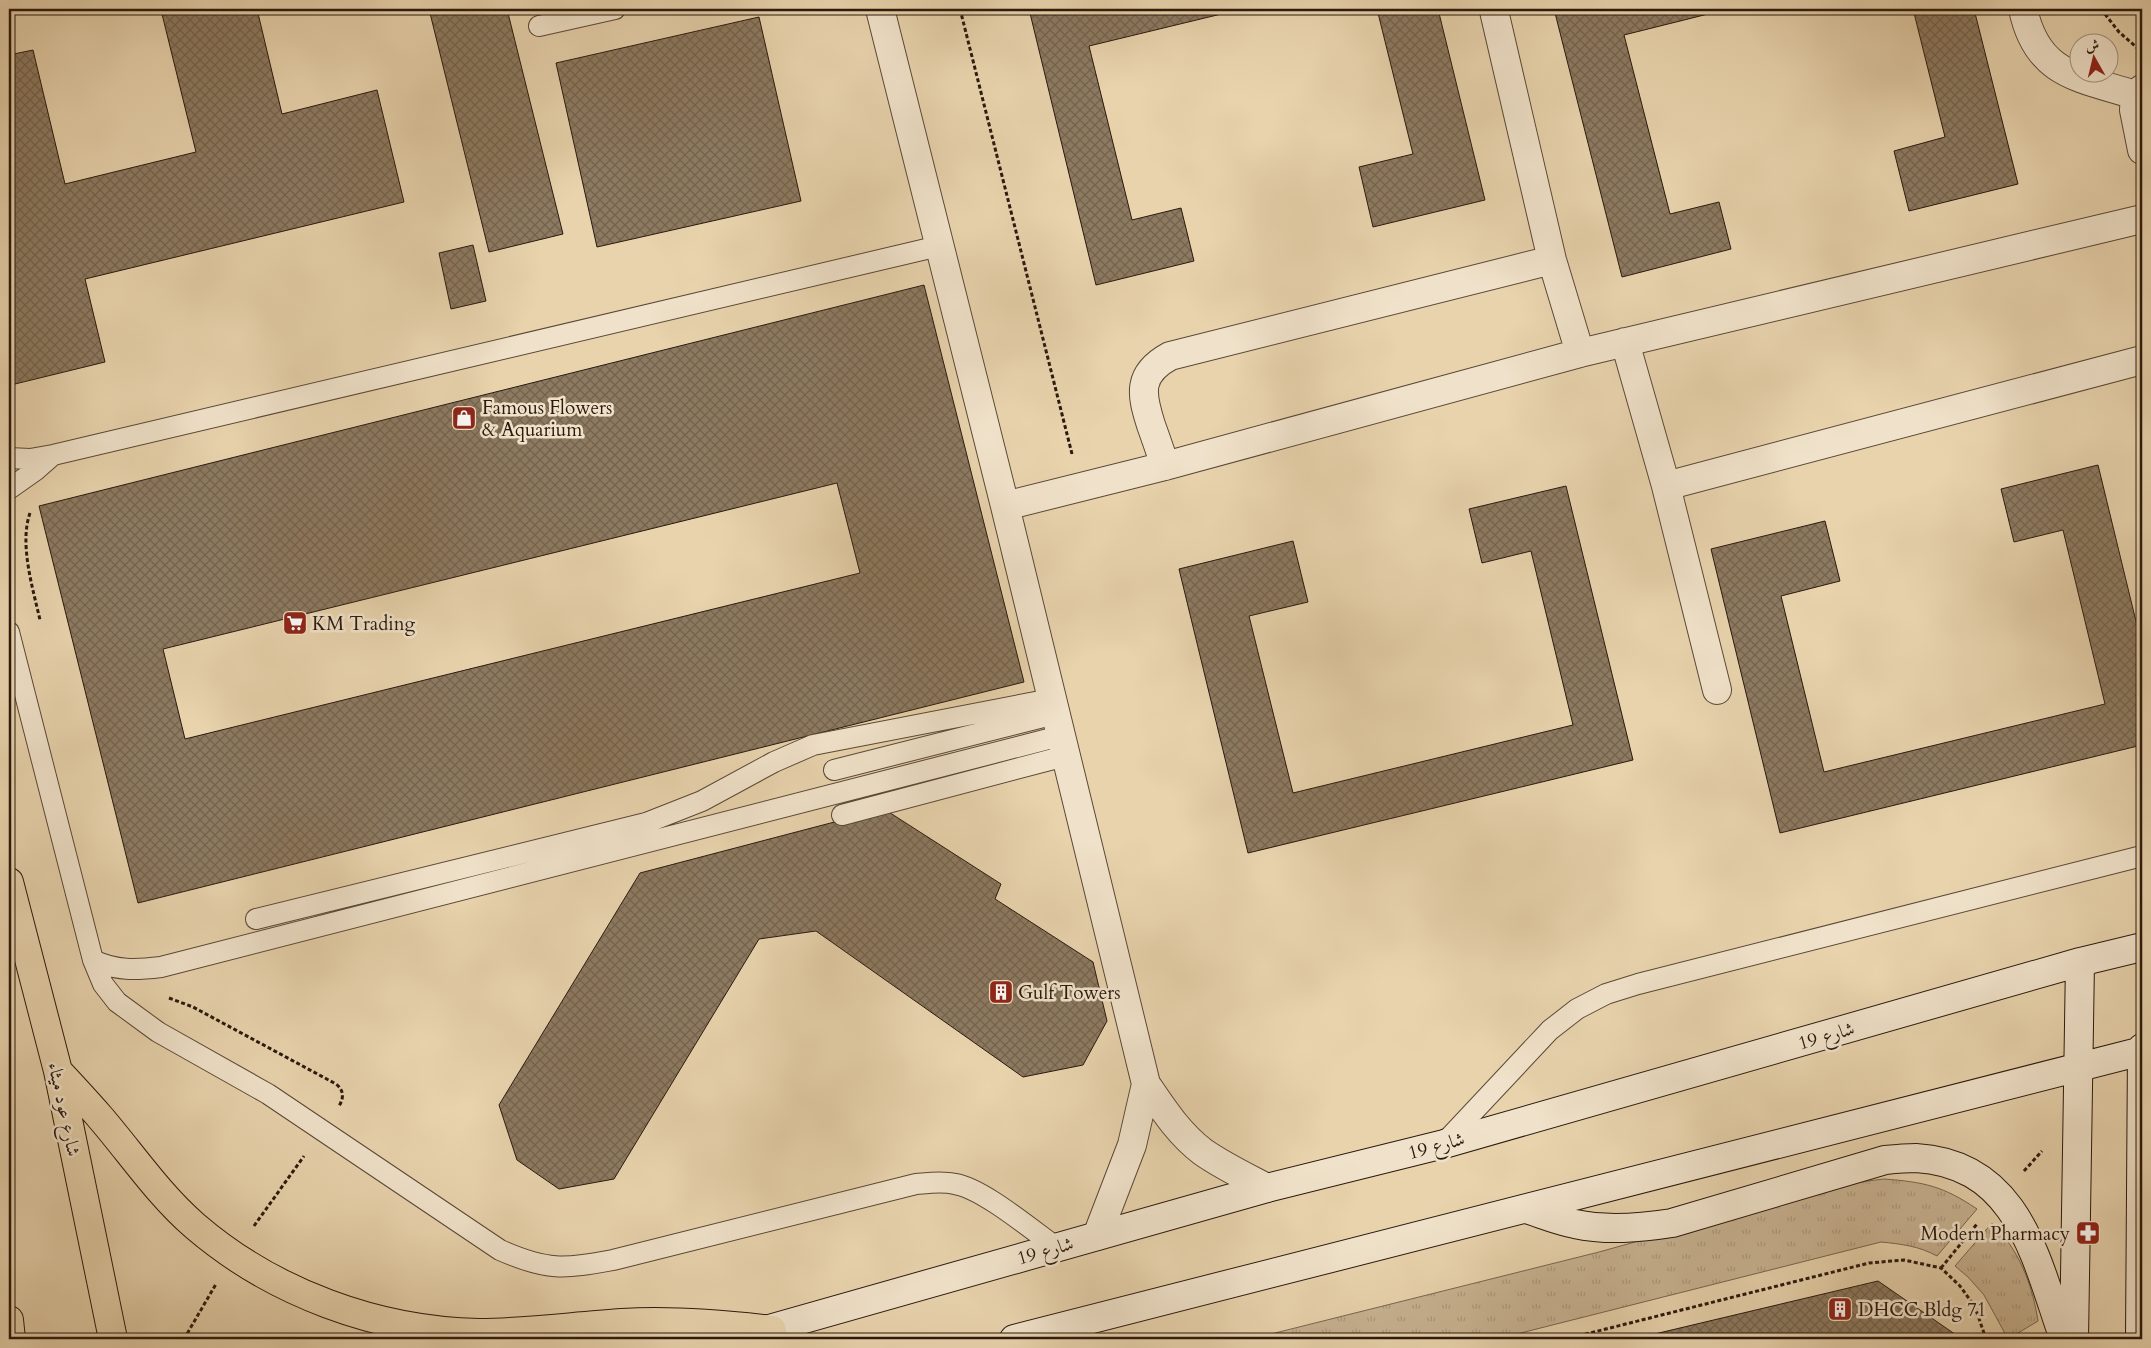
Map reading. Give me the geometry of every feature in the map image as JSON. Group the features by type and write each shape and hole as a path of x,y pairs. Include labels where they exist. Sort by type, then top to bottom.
{"main road":[{"name":"شارع عود ميثاء","path":"9,882 58,1071 113,1339"},
{"path":"58,1071 99,1116 164,1196 195,1226 233,1256 283,1286 342,1309 407,1326 479,1332 632,1323 724,1324 772,1330"},
{"path":"9,1320 11,1339"}],"street":[{"path":"880,9 1005,506 1146,1084 1168,1116 1203,1152 1267,1188"},
{"path":"2024,9 2034,42 2046,58 2063,71 2138,92 2134,110 2142,150"},
{"path":"1494,11 1552,260 1580,353"},
{"path":"1005,506 1165,466 1580,353 2142,219"},
{"path":"1165,466 1144,403 1143,388 1148,374 1157,363 1170,356 1552,260"},
{"path":"1625,342 1666,486 1717,690"},
{"path":"1666,486 2142,360"},
{"name":"شارع 19","path":"730,1339 772,1330 1267,1188 1444,1144 2080,962 2142,947"},
{"path":"2074,1339 2080,962"},
{"path":"1014,1339 2078,1068 2142,1050 2140,1339"},
{"path":"1097,1236 1132,1145 1146,1084"},
{"path":"1526,1208 1574,1224 1604,1228 1640,1228 1672,1223 1885,1160 1916,1158 1946,1163 1974,1175 2001,1195 2021,1225 2036,1258 2064,1339"}],"lane":[{"path":"539,26 615,9"},
{"path":"9,458 30,459 53,455 939,246"},
{"path":"9,489 53,455"},
{"path":"9,632 93,960 104,984 117,1002 158,1032 268,1094 500,1250 527,1262 555,1268 613,1260 916,1184 937,1182 956,1184 974,1190 1056,1247"},
{"path":"834,770 1058,726"},
{"path":"842,815 1058,726"},
{"path":"256,919 646,823 702,801 774,762 813,745 1058,726"},
{"path":"93,960 110,968 136,970 161,967 1058,726"},
{"path":"1444,1144 1550,1030 1577,1009 1606,994 1638,984 2142,856"}],"path":[{"path":"960,9 1080,488"},
{"path":"2101,9 2119,32 2142,51"},
{"path":"31,510 25,539 40,622"},
{"path":"136,970 144,982 155,992 193,1007 341,1088 342,1101 322,1131"},
{"path":"1941,1268 2001,1195 2047,1147 2077,1127"},
{"path":"1566,1339 1869,1263 1904,1260 1941,1268 1960,1286 1975,1307 1986,1339"}],"green space":[{"path":"1884,1179 1933,1186 1954,1195 1977,1209 1937,1256 1917,1248 1881,1242 1497,1339 1251,1339 1599,1252 1843,1184"},
{"path":"1992,1223 2010,1244 2023,1268 2032,1293 2038,1321 2008,1339 1984,1295 1955,1266"}],"building":[{"path":"257,9 282,114 377,90 404,202 85,279 105,362 15,384 9,358 9,55 33,50 65,184 196,152 161,10"},
{"path":"429,9 507,9 563,234 489,252"},
{"path":"1029,9 1242,9 1089,46 1132,220 1181,208 1194,261 1096,285"},
{"path":"1377,9 1438,9 1485,200 1373,227 1359,167 1413,154"},
{"path":"1554,9 1728,9 1624,35 1670,214 1719,202 1731,249 1622,277"},
{"path":"1913,9 1974,9 2018,184 1909,211 1894,151 1945,137"},
{"path":"759,17 801,201 597,247 556,63"},
{"path":"473,245 486,301 451,309 439,253"},
{"path":"924,285 1024,682 138,903 39,506","holes":["837,483 860,573 185,739 163,649"]},
{"path":"2098,465 2142,646 2142,745 1780,833 1711,549 1825,521 1840,581 1781,596 1824,772 2105,704 2063,530 2014,542 2001,489"},
{"path":"1566,486 1633,760 1248,853 1179,569 1293,541 1308,602 1249,616 1293,793 1573,725 1531,551 1482,563 1469,509"},
{"name":"Gulf Towers","path":"884,809 1001,884 995,899 1093,962 1107,1021 1083,1065 1023,1077 816,931 759,939 614,1179 559,1189 517,1160 499,1105 640,873"},
{"name":"DHCC Bldg 71","path":"1878,1281 1962,1339 1643,1339 1642,1337"}],"place":[{"name":"Famous Flowers & Aquarium","path":"464,418"},
{"name":"KM Trading","path":"295,623"},
{"name":"Gulf Towers","path":"1001,992"},
{"name":"Modern Pharmacy","path":"2088,1233"},
{"name":"DHCC Bldg 71","path":"1840,1309"}]}
